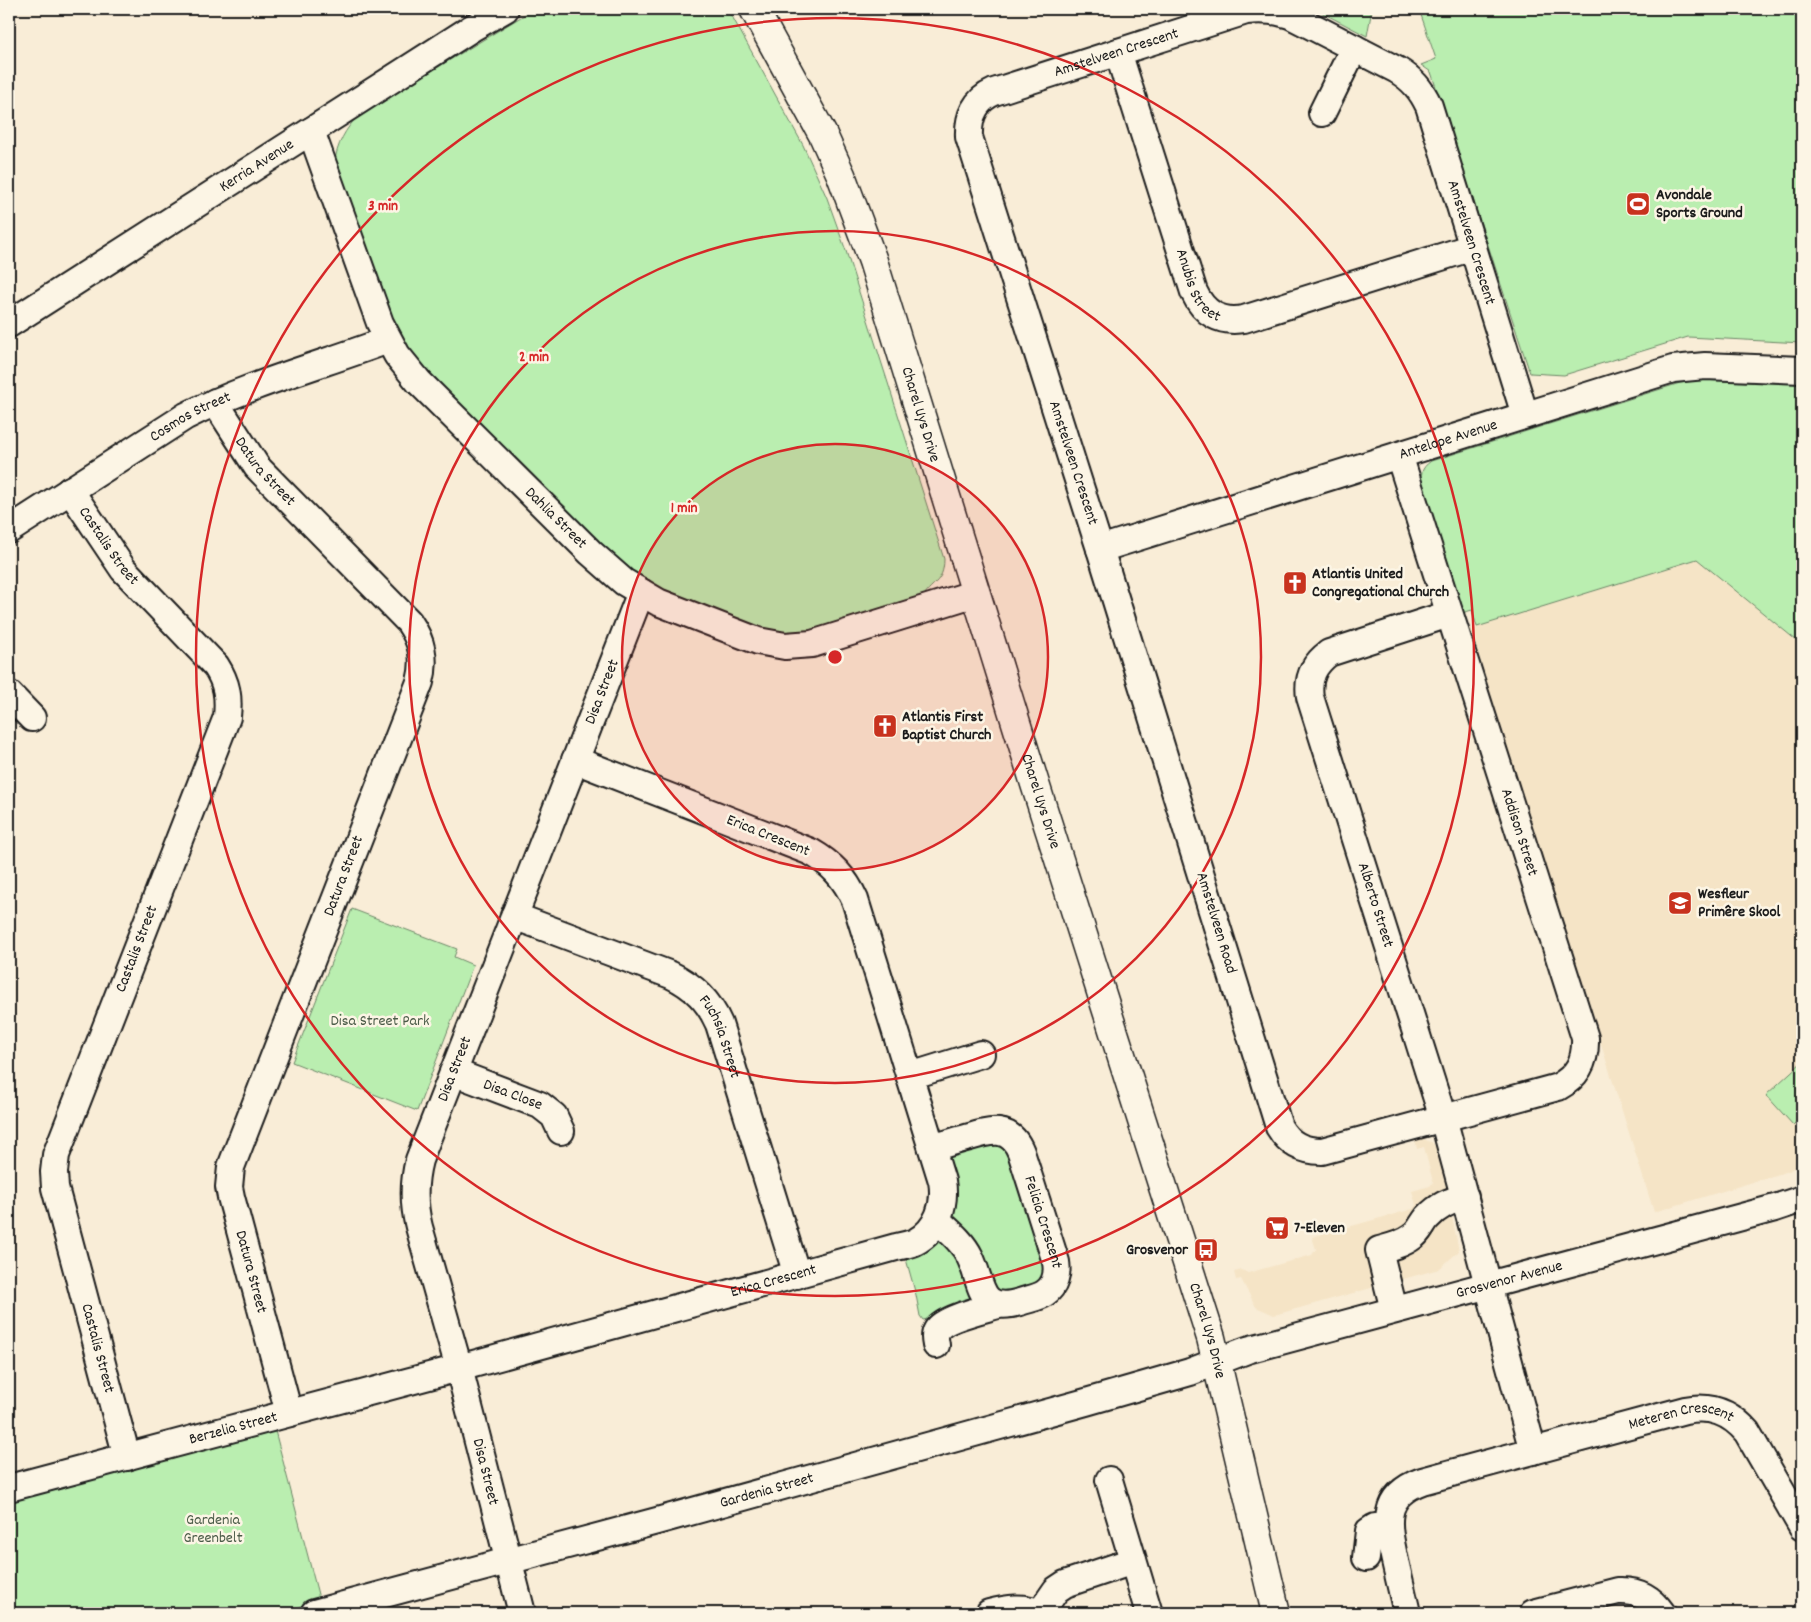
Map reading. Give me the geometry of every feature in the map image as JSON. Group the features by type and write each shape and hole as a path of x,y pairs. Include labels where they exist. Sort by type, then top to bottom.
{"main road":[{"name":"Charel Uys Drive","path":"754,9 823,135 873,261 1035,784 1212,1338 1216,1362 1224,1387 1276,1613"}],"street":[{"name":"Kerria Avenue","path":"9,324 472,28 505,9"},
{"name":"Amstelveen Crescent","path":"1100,549 969,137 968,128 973,111 989,94 1246,11 1258,10 1290,15 1408,76 1424,95 1526,415"},
{"path":"1322,113 1354,48"},
{"name":"Anubis Street","path":"1118,52 1194,292 1202,306 1215,316 1229,320 1244,319 1473,247"},
{"name":"Dahlia Street","path":"311,131 380,323 397,355 419,382 612,573 641,592 676,610 758,641 786,646 799,646 826,640 976,593"},
{"name":"Cosmos Street","path":"9,530 186,416 215,402 388,340"},
{"name":"Antelope Avenue","path":"1100,549 1662,372 1684,367 1704,366 1802,370"},
{"name":"Datura Street","path":"215,402 257,467 408,622 420,641 423,652 420,682 232,1167 229,1187 231,1197 289,1414"},
{"name":"Addison Street","path":"1399,455 1585,1038 1586,1048 1580,1068 1574,1076 1558,1087 1443,1118"},
{"name":"Castalis Street","path":"70,490 123,569 216,666 225,683 228,698 227,716 223,728 54,1164 55,1188 126,1457"},
{"name":"Amstelveen Road","path":"1100,549 1276,1117 1284,1135 1298,1147 1306,1150 1322,1151 1443,1118"},
{"name":"Disa Street","path":"522,1613 507,1561 459,1368 419,1227 414,1197 415,1178 419,1160 641,592"},
{"name":"Alberto Street","path":"1449,614 1329,653 1322,658 1313,671 1309,688 1443,1118 1488,1285"},
{"path":"9,694 32,718"},
{"name":"Erica Crescent","path":"459,1368 914,1242 927,1233 941,1211 944,1191 932,1148 855,900 843,878 834,868 811,852 576,760"},
{"name":"Fuchsia Street","path":"514,916 671,975 692,987 708,1004 719,1024 797,1275"},
{"path":"910,1076 981,1054"},
{"name":"Disa Close","path":"453,1072 540,1105 554,1116 561,1131"},
{"name":"Felicia Crescent","path":"932,1148 996,1131 1011,1136 1019,1146 1056,1262 1057,1274 1052,1286 1041,1295 1009,1305 998,1304"},
{"path":"1394,1310 1375,1258 1414,1237 1439,1207 1448,1201 1465,1196"},
{"name":"Grosvenor Avenue","path":"1216,1362 1246,1350 1775,1208 1802,1199"},
{"path":"937,1220 967,1250 983,1294 987,1299 998,1304"},
{"path":"1488,1285 1533,1451"},
{"path":"936,1345 935,1335 945,1322 998,1304"},
{"name":"Gardenia Street","path":"314,1613 1086,1402 1190,1372 1216,1362"},
{"name":"Berzelia Street","path":"9,1488 459,1368"},
{"name":"Meteren Crescent","path":"1407,1613 1388,1527 1394,1502 1404,1490 1413,1484 1685,1410 1696,1408 1718,1411 1734,1419 1747,1432 1802,1527"},
{"path":"1109,1480 1149,1613"},
{"path":"1366,1558 1369,1531 1375,1527 1388,1527"},
{"path":"989,1613 1017,1608 1040,1613 1056,1590 1065,1584 1133,1561"},
{"path":"1533,1613 1618,1590 1627,1590 1645,1596 1662,1613"}],"shaded area":[{"name":"Wesfleur Primêre Skool","path":"1697,559 1802,645 1802,1162 1789,1171 1654,1212 1470,629"},
{"path":"1421,1138 1433,1143 1439,1153 1459,1251 1439,1269 1278,1314 1274,1315 1256,1307 1241,1279 1236,1280 1234,1272 1242,1270 1248,1273 1312,1255 1316,1249 1312,1237 1413,1209 1416,1205 1412,1191 1430,1186 1433,1182 1424,1147 1417,1149 1415,1139"}],"green space":[{"path":"534,9 728,9 803,145 827,198 846,251 944,559 942,574 922,600 820,632 773,633 679,600 627,571 423,370 393,326 334,165 340,144 346,131 359,115"},
{"path":"1315,9 1372,9 1367,36"},
{"name":"Avondale Sports Ground","path":"1419,9 1802,9 1802,343 1688,337 1564,375 1530,373 1431,72 1421,65 1436,59"},
{"path":"1699,380 1802,384 1802,645 1697,559 1477,627 1472,610 1462,613 1422,486 1421,478 1425,466 1431,461 1680,383"},
{"name":"Disa Street Park","path":"352,909 457,949 454,957 473,965 417,1111 292,1062"},
{"path":"1802,1062 1802,1116 1793,1125 1766,1095"},
{"path":"1005,1140 1050,1266 1047,1282 999,1297 951,1221 947,1160 950,1155"},
{"path":"938,1239 954,1245 974,1298 946,1315 923,1320 920,1316 906,1259"},
{"name":"Gardenia Greenbelt","path":"274,1427 320,1602 275,1613 9,1613 9,1498"}],"place":[{"name":"Avondale Sports Ground","path":"1638,204"},
{"name":"Atlantis United Congregational Church","path":"1295,583"},
{"name":"Atlantis First Baptist Church","path":"885,726"},
{"name":"Wesfleur Primêre Skool","path":"1680,903"},
{"name":"7-Eleven","path":"1277,1228"},
{"name":"Grosvenor","path":"1206,1250"}]}
